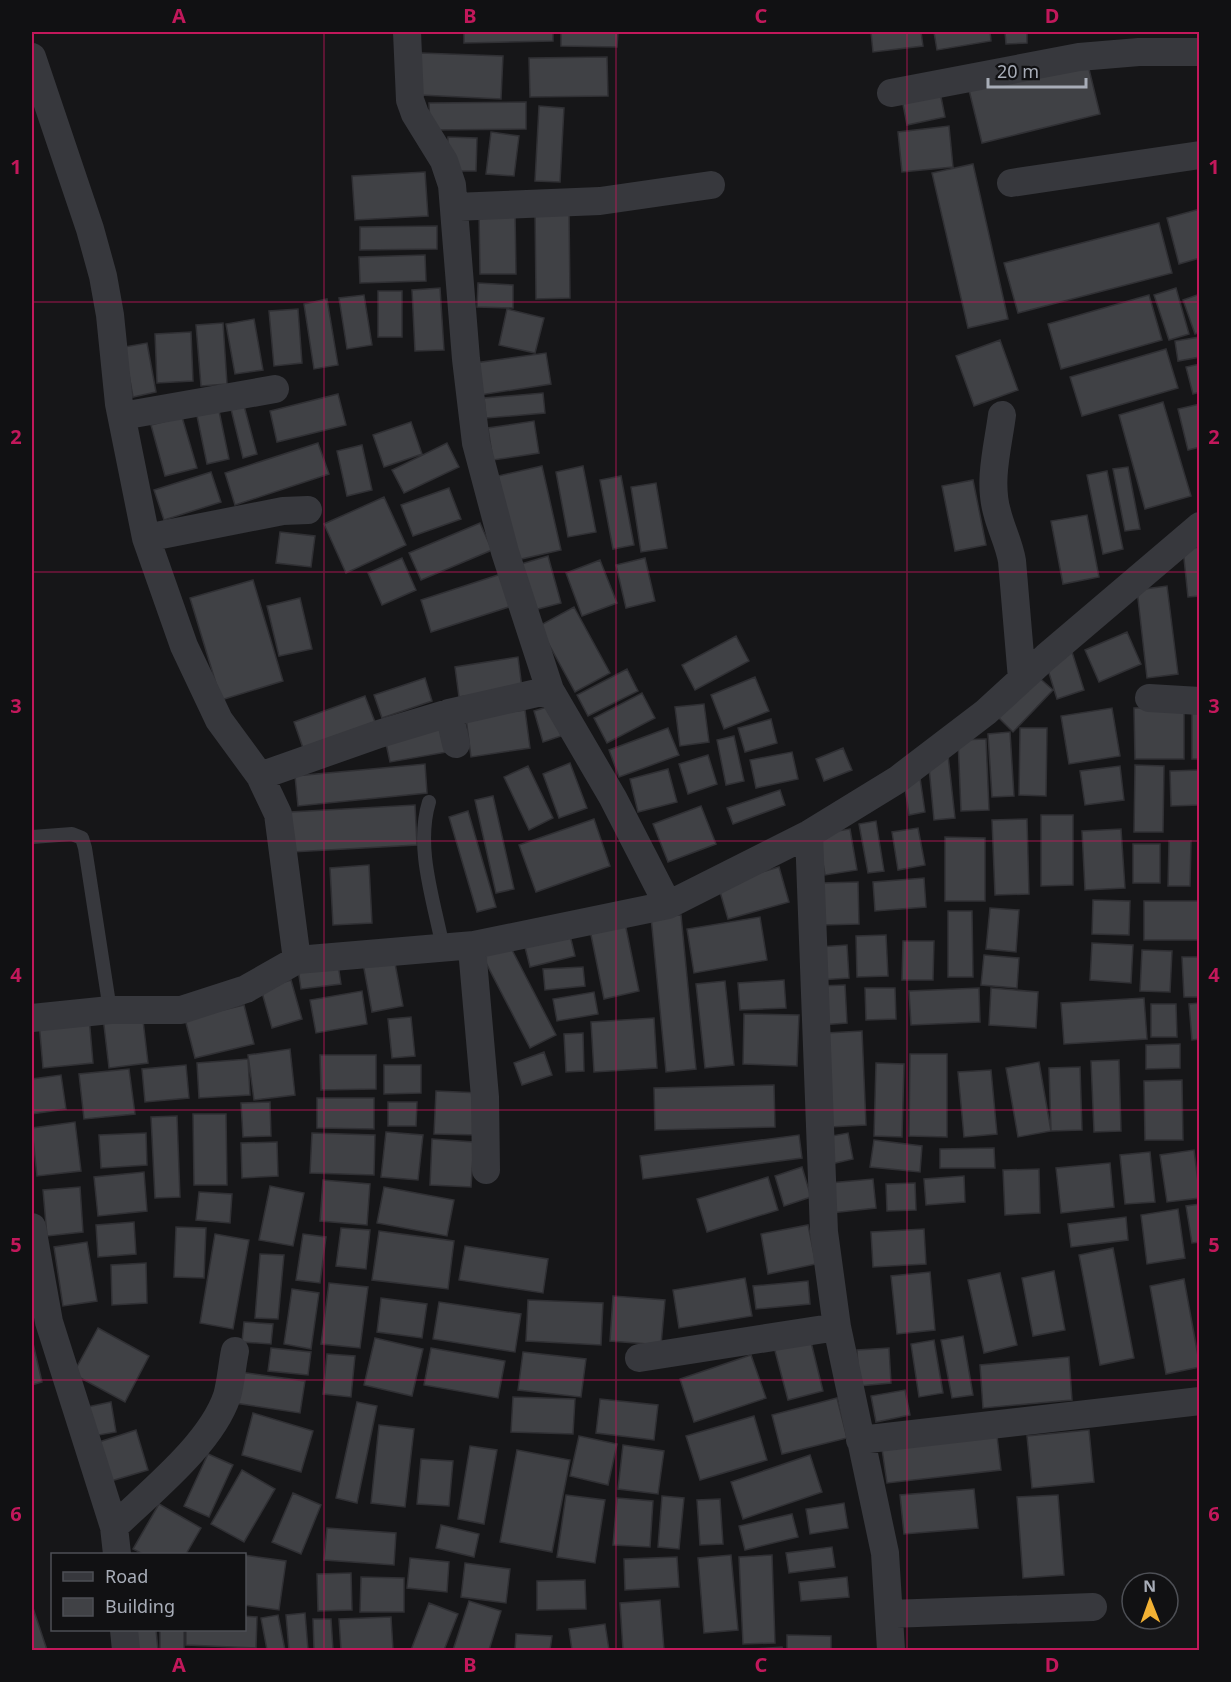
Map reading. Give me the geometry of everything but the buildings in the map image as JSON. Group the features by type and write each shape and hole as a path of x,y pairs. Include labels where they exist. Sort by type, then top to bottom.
{"street":[{"path":"407,32 410,100 444,161 452,185 466,359 476,443 505,552 550,690 613,798 668,905"},
{"path":"891,93 1079,57 1139,52 1200,52"},
{"path":"32,57 90,229 103,276 122,416 146,538 184,646 219,720 260,776 278,814 297,960"},
{"path":"1011,183 1200,155"},
{"path":"454,207 589,202 711,185"},
{"path":"122,416 275,389"},
{"path":"1002,415 993,482 996,512 1009,543 1012,561 1022,679"},
{"path":"146,538 283,511 308,510"},
{"path":"32,1018 110,1010 181,1010 246,988 297,960 474,945 668,905 809,834 897,780 986,712 1200,526"},
{"path":"260,776 379,734 449,713 550,690"},
{"path":"1149,698 1200,701"},
{"path":"449,713 456,744"},
{"path":"809,834 824,1232 837,1327 860,1440 876,1500 885,1553 891,1650"},
{"path":"474,945 472,960 484,1097 486,1170"},
{"path":"32,1227 49,1322 115,1541"},
{"path":"639,1358 837,1327"},
{"path":"115,1541 193,1451 216,1419 227,1396 235,1350"},
{"path":"860,1440 1200,1401"},
{"path":"889,1614 1093,1607"},
{"path":"124,1631 126,1650"}],"lane":[{"path":"429,802 424,819 423,843 443,948"},
{"path":"32,837 72,834 82,838 86,848 110,1010"}]}
